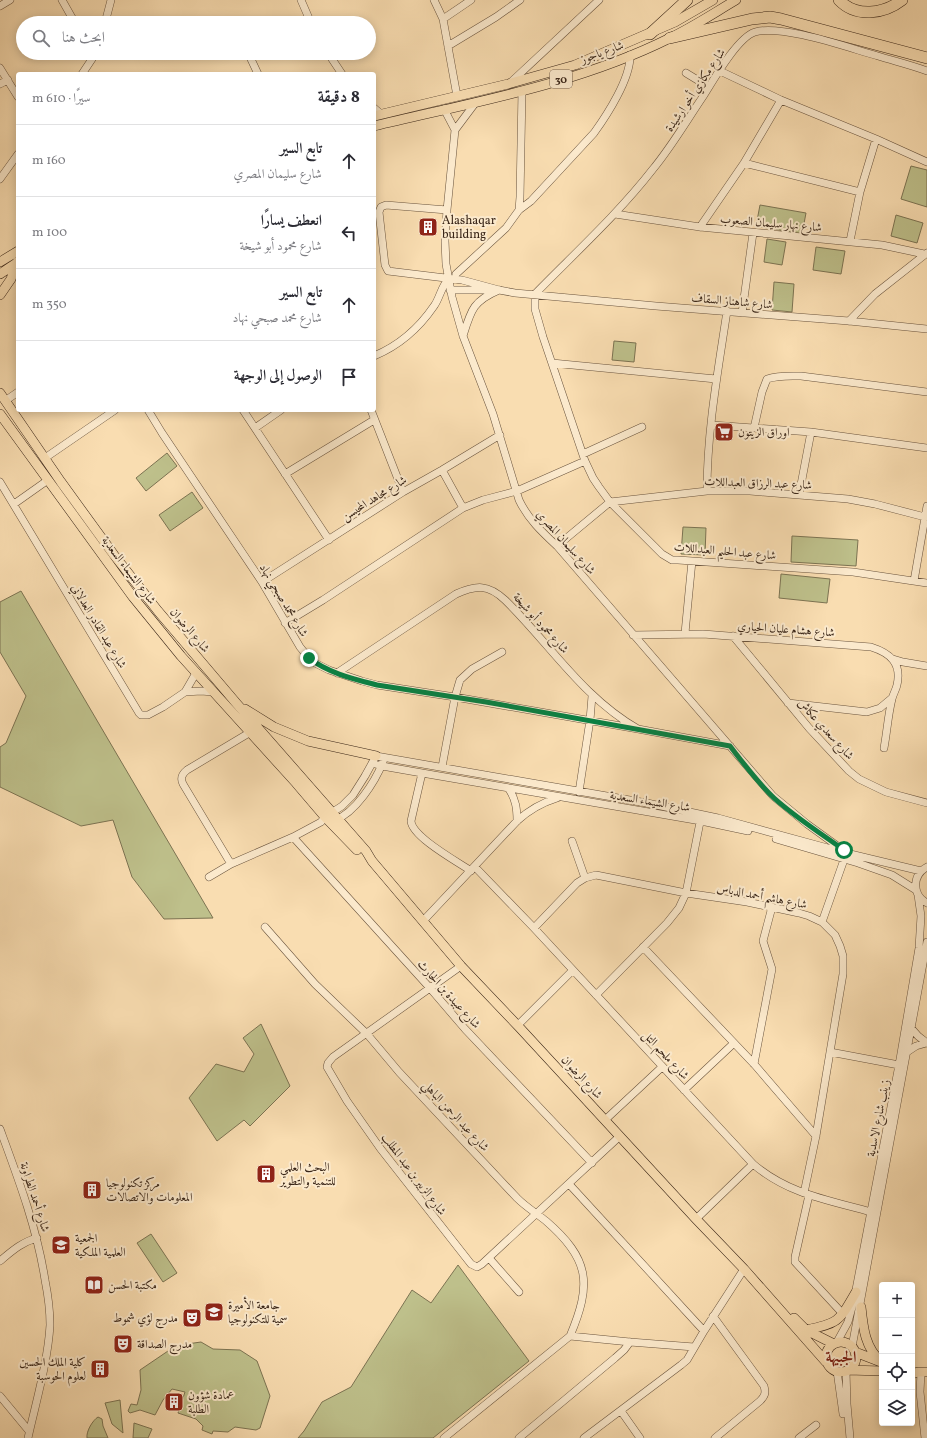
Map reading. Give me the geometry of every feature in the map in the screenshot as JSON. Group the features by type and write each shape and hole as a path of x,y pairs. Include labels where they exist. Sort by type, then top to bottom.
{"highway":[{"path":"650,34 687,0"},
{"path":"839,0 855,11 865,12 882,10 902,0"},
{"path":"670,38 752,19 770,18 781,19 927,58"}],"main road":[{"name":"شارع ياجوز","path":"376,113 508,84 575,65 650,34 675,22 713,0"},
{"name":"شارع ياجوز","path":"376,126 522,91 593,69 670,38 736,0"},
{"path":"0,262 16,252"},
{"path":"0,274 16,263"},
{"path":"0,294 16,268"},
{"path":"0,393 5,401"},
{"name":"شارع الرضوان","path":"5,401 110,549 158,611 237,704 329,819"},
{"name":"شارع الشيماء السعدية","path":"0,414 150,618 249,733"},
{"path":"133,596 142,589"},
{"path":"150,618 158,611"},
{"path":"237,704 274,727 308,741 378,759"},
{"name":"شارع الرضوان","path":"249,733 362,856 372,862 461,966 518,1025 696,1219 744,1269 826,1362"},
{"path":"806,1330 828,1325 836,1321 843,1314 856,1292"},
{"name":"شارع الرضوان","path":"777,1305 786,1311 806,1330 835,1343"},
{"path":"861,1307 866,1338 873,1352 879,1359"},
{"path":"879,1361 854,1350 843,1342 835,1343 828,1348 826,1355 826,1362 830,1368 844,1371 879,1371"},
{"path":"844,1371 855,1362 854,1350"}],"street":[{"path":"0,6 10,0"},
{"path":"62,0 71,16"},
{"path":"107,16 111,0"},
{"path":"300,0 308,16"},
{"path":"434,0 443,19 457,96"},
{"path":"443,19 471,0"},
{"path":"448,46 496,18 520,0"},
{"path":"508,84 599,0"},
{"name":"شارع مكازي أخو ارشيدة","path":"535,294 615,214 640,186 666,152 720,70 746,37 754,32 764,30 786,32 832,43 927,71"},
{"path":"456,274 506,228 519,210 531,201 594,133 603,121 629,70 630,55"},
{"path":"83,72 90,60"},
{"path":"251,60 257,72"},
{"path":"333,60 341,72"},
{"path":"0,68 16,94"},
{"path":"720,70 781,100 876,139 927,162"},
{"path":"686,73 709,87"},
{"path":"0,84 8,80"},
{"path":"519,210 522,91"},
{"path":"700,227 744,163 781,100"},
{"path":"444,109 455,130 476,102"},
{"name":"شارع سليمان المصري","path":"455,130 447,210 446,264 450,290 463,336 493,414 524,511 530,520 557,546 730,746 755,778 772,796 806,824 844,850 845,856"},
{"path":"850,241 860,192 876,139"},
{"path":"0,179 16,157"},
{"path":"744,163 860,192"},
{"path":"447,210 386,205 381,208 379,212 385,265 388,271 462,280 499,290"},
{"name":"شارع نهار سليمان الصعوب","path":"615,214 700,227 882,245 926,253"},
{"path":"742,313 753,233"},
{"path":"849,321 875,294 926,253"},
{"path":"446,264 462,280"},
{"path":"376,355 396,345 411,333 434,306 444,283 449,279"},
{"path":"450,290 499,290 535,294"},
{"path":"463,336 469,317 476,304 480,300 499,290"},
{"name":"شارع شاهناز السقاف","path":"535,294 849,321 927,330"},
{"name":"شارع عبد الحليم العبداللات","path":"535,294 536,309 543,337 585,461 595,483 610,502 662,554 672,560 853,572 927,583"},
{"path":"707,491 708,450 716,379 727,311"},
{"path":"552,363 716,379"},
{"path":"754,428 767,379 781,375 801,376 927,392"},
{"path":"5,401 16,393"},
{"path":"45,458 112,412"},
{"name":"شارع محمد صبحي نهاد","path":"149,412 262,582 300,647 309,658 322,667 377,685 638,729"},
{"path":"244,412 328,540"},
{"path":"255,428 278,412"},
{"path":"372,412 403,492"},
{"path":"285,474 374,420"},
{"path":"712,425 810,432 927,448"},
{"path":"583,454 642,427"},
{"path":"799,495 810,432"},
{"name":"شارع مجاهد المحيسن","path":"262,582 403,492 500,435"},
{"path":"285,623 323,600 463,508 483,500 517,491 585,461"},
{"path":"442,470 463,508"},
{"path":"14,504 48,480"},
{"name":"شارع عبد القادر العدلاني","path":"0,482 102,654 139,713 148,716 185,692 196,673"},
{"name":"شارع عبد الرزاق العبداللات","path":"610,502 707,491 750,491 875,504 924,517"},
{"path":"557,546 610,502"},
{"path":"914,581 927,506"},
{"path":"685,633 692,561"},
{"name":"شارع محمود أبو شيخة","path":"337,673 456,594 474,588 484,587 497,592 592,696 618,717 638,729 730,746"},
{"name":"شارع هشام عليان الحياري","path":"633,635 685,633 871,647 882,650 893,659 927,666"},
{"name":"شارع سعدي عكاش","path":"733,636 841,764 859,779 886,792 927,803"},
{"path":"442,767 457,685 463,676 472,669 502,652"},
{"path":"884,748 892,698 898,675 893,659"},
{"path":"185,692 213,692"},
{"path":"579,792 590,720 592,696"},
{"path":"788,703 868,712 880,708 892,698"},
{"path":"232,864 183,784 182,779 186,770 249,733"},
{"path":"329,819 357,789 378,759"},
{"name":"شارع الشيماء السعدية","path":"378,759 442,767 647,803 746,831 845,856 924,868"},
{"name":"شارع الشيماء السعدية","path":"378,759 382,766 422,774 558,798 701,818"},
{"path":"209,877 232,864 354,808 382,766"},
{"name":"شارع ملحم التل","path":"422,774 412,821 413,827 434,848 473,869 534,928 753,1164 764,1174 783,1185 806,1194 871,1212"},
{"path":"357,789 364,794"},
{"path":"509,789 515,801 517,821"},
{"path":"423,921 517,821 534,807 558,798"},
{"path":"596,995 674,916 679,908 686,893 701,818"},
{"name":"شارع عبيدة بن الحارث","path":"293,837 466,1029 592,1163"},
{"path":"534,928 577,883 585,878 572,841"},
{"path":"822,922 845,856"},
{"name":"شارع الشيماء السعدية","path":"845,856 892,875 917,892 921,899 927,903"},
{"path":"917,892 916,880 924,868 927,859"},
{"name":"شارع هاشم أحمد الدباس","path":"585,878 602,875 686,893 747,902 799,913 822,922 832,932 837,940 843,956 844,964 841,993 795,1262 843,1314"},
{"name":"زينب شارع الاسدية","path":"835,1343 848,1322 856,1292 899,1065 919,948 921,916 917,892"},
{"path":"754,1064 772,969 763,941 772,908"},
{"name":"شارع عبد الرحمن الباهلي","path":"265,927 315,984 367,1034 400,1072 517,1198 528,1209 552,1226 569,1245 582,1269 584,1281 584,1291 580,1312 570,1336"},
{"name":"زينب شارع الاسدية","path":"854,1350 927,942"},
{"path":"643,947 754,1064 816,1136"},
{"name":"شارع الزبير بن عبد المطلب","path":"461,966 429,987 367,1034 333,1056 328,1063 329,1072 380,1148 471,1264 477,1267 489,1258 620,1136"},
{"path":"518,1025 573,970"},
{"path":"911,1028 927,1043"},
{"path":"684,1090 734,1043"},
{"path":"907,1052 916,1046 927,1043"},
{"path":"830,1052 899,1065"},
{"path":"605,1120 662,1067"},
{"name":"شارع أحمد الطراونة","path":"0,1129 2,1142 37,1238 49,1302 50,1326 47,1350 29,1434"},
{"path":"696,1219 753,1164"},
{"path":"568,1184 704,1330"},
{"path":"0,1261 18,1246 37,1238"},
{"path":"489,1258 519,1292"},
{"path":"584,1438 687,1360 704,1330 744,1269"},
{"path":"713,1316 764,1386 765,1390 764,1398 715,1438"},
{"path":"444,1438 570,1336 694,1347"},
{"path":"519,1438 615,1358 630,1342"},
{"path":"844,1371 847,1438"},
{"path":"844,1371 850,1438"},
{"path":"918,1372 926,1438"},
{"path":"0,1396 29,1434"},
{"path":"621,1411 640,1438"},
{"path":"799,1438 816,1425"}],"green space":[{"path":"911,166 927,170 927,207 901,199"},
{"path":"760,205 806,213 802,234 756,226"},
{"path":"896,215 923,223 917,243 891,236"},
{"path":"767,239 786,242 782,265 764,262"},
{"path":"816,247 845,251 841,274 813,270"},
{"path":"774,282 794,284 792,312 772,310"},
{"path":"614,341 636,343 634,362 612,360"},
{"path":"167,453 177,466 146,491 136,478"},
{"path":"192,492 203,508 170,531 159,515"},
{"path":"683,527 706,528 705,555 681,554"},
{"path":"792,536 858,540 856,566 791,562"},
{"path":"781,574 830,579 827,603 779,598"},
{"path":"21,591 213,918 164,919 132,877 113,820 81,826 0,787 0,747 6,743 26,696 0,652 0,602"},
{"path":"261,1024 290,1086 250,1126 244,1120 217,1141 189,1098 216,1064 244,1072 254,1054 243,1038"},
{"path":"151,1234 177,1273 163,1282 137,1243"},
{"path":"458,1265 529,1361 433,1438 298,1438 322,1402 351,1387 412,1290 431,1303"},
{"path":"201,1342 213,1349 240,1350 257,1361 270,1396 260,1428 256,1430 235,1427 228,1432 213,1431 212,1434 202,1430 203,1426 196,1419 178,1413 185,1392 172,1389 163,1400 155,1415 140,1410 130,1413 128,1411 131,1404 137,1405 141,1390 140,1370 168,1351 180,1345"},
{"path":"120,1400 123,1433 112,1424 105,1403"},
{"path":"98,1417 102,1419 108,1438 87,1438 90,1426"},
{"path":"134,1423 152,1429 148,1438 133,1438"}],"place":[{"name":"Alashaqar building","path":"428,227"},
{"name":"اوراق الزيتون","path":"724,432"},
{"name":"البحث العلمي للتنمية والتطوير","path":"266,1174"},
{"name":"مركز تكنولوجيا المعلومات والاتصالات","path":"92,1190"},
{"name":"الجمعية العلمية الملكية","path":"61,1245"},
{"name":"مكتبة الحسن","path":"94,1285"},
{"name":"جامعة الأميرة سمية للتكنولوجيا","path":"214,1312"},
{"name":"مدرج لؤي شموط","path":"192,1318"},
{"name":"مدرج الصداقة","path":"123,1344"},
{"name":"كلية الملك الحسين لعلوم الحوسبة","path":"100,1369"},
{"name":"عمادة شؤون الطلبة","path":"174,1402"}],"district":[{"name":"الجبيهة","path":"841,1356"}],"route":[{"path":"309,658 315,663 329,670 377,685 486,702 730,746 755,778 772,796 806,824 844,850"}]}
